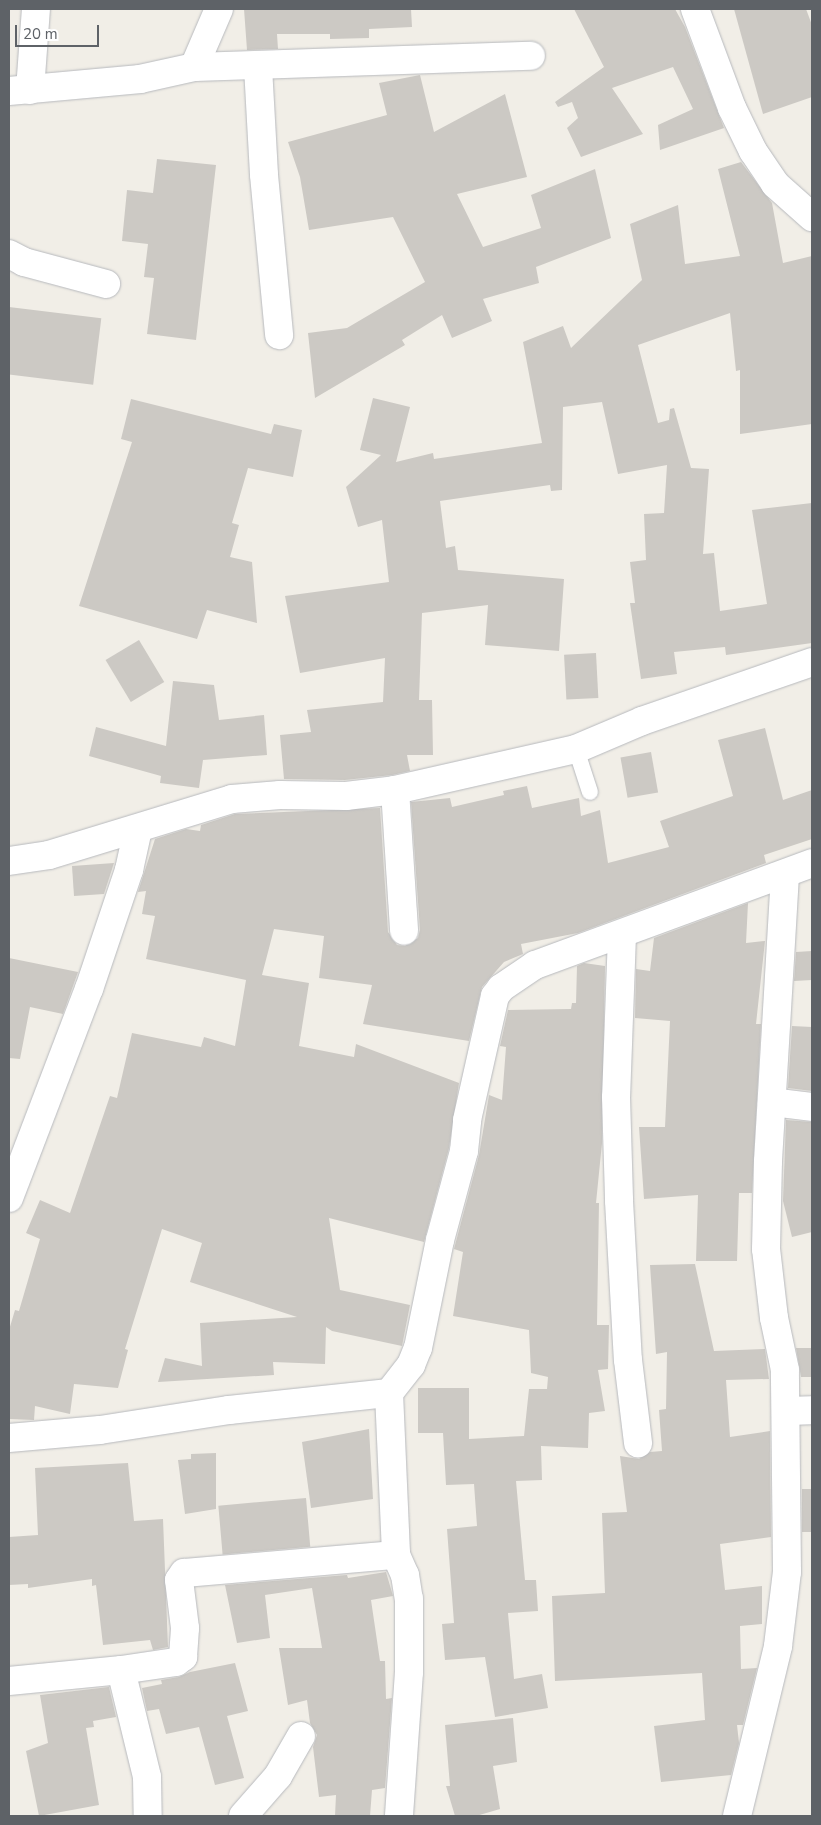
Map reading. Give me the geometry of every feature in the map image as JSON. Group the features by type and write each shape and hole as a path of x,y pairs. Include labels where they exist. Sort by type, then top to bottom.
{"street":[{"path":"36,9 19,90 140,79 194,67 258,67 531,56"},
{"path":"194,67 219,9"},
{"path":"695,9 732,108 754,151 774,184 812,217"},
{"path":"258,67 264,175 279,335"},
{"path":"9,254 24,262 106,284"},
{"path":"9,861 50,855 232,799 280,794 346,796 395,790 576,749 642,721 812,662"},
{"path":"395,790 404,931"},
{"path":"9,1198 89,989 129,870 138,829"},
{"path":"399,1816 409,1672 409,1616 405,1575 396,1555 389,1393 411,1365 418,1348 440,1240 464,1151 467,1120 495,996 508,980 535,965 785,876 812,863"},
{"path":"737,1816 778,1646 787,1572 800,1410 785,1370 774,1318 766,1249 785,876"},
{"path":"622,935 617,1144 628,1360 638,1443"},
{"path":"772,1102 812,1107"},
{"path":"9,1438 100,1430 229,1410 389,1393"},
{"path":"9,1682 176,1662 183,1657 186,1648 179,1580 184,1573 396,1555"},
{"path":"121,1670 147,1777 148,1816"},
{"path":"243,1816 278,1776 301,1736"}],"lane":[{"path":"576,749 590,792"}],"building":[{"path":"244,9 411,9 412,27 369,29 369,38 330,39 330,34 277,34 278,49 247,50"},
{"path":"574,9 675,9 685,27 724,128 660,150 658,125 693,109 673,67 612,88 643,134 581,157 567,128 578,118 572,102 558,107 555,102 604,67"},
{"path":"734,9 806,9 812,25 812,97 763,114"},
{"path":"420,75 434,132 505,94 527,177 457,194 483,247 541,228 531,195 595,169 611,238 536,267 539,283 483,299 492,321 452,338 442,315 402,340 405,345 315,398 308,333 347,328 425,282 393,217 309,230 300,177 288,142 387,115 379,83"},
{"path":"157,159 216,165 196,340 147,334 154,278 144,277 148,244 122,241 127,190 153,193"},
{"path":"741,162 772,203 783,263 812,256 812,424 740,434 740,370 736,371 730,313 638,345 658,423 669,420 670,409 674,408 691,468 709,469 703,554 714,553 720,611 767,604 752,510 812,503 812,643 726,655 725,647 674,652 677,674 641,679 630,603 635,603 630,562 646,560 644,514 664,513 667,465 618,474 602,402 563,407 562,490 551,491 550,485 440,501 446,548 455,546 458,570 564,579 559,651 485,645 488,605 422,613 419,700 432,700 433,755 407,755 410,771 392,775 345,780 284,779 280,735 311,732 307,710 383,702 385,658 300,673 285,596 389,582 382,520 358,527 346,487 381,455 360,450 373,398 410,407 396,462 433,453 434,459 542,443 523,342 563,326 571,348 642,280 630,224 678,205 685,264 740,256 718,169"},
{"path":"9,307 101,318 93,385 9,375"},
{"path":"131,399 271,434 274,424 302,430 293,477 248,468 232,523 239,525 230,557 252,562 257,623 207,610 197,639 79,606 132,442 121,439"},
{"path":"139,640 164,682 131,702 106,660"},
{"path":"596,653 598,698 566,700 564,655"},
{"path":"173,681 214,685 219,720 264,715 267,755 203,760 199,788 160,783 161,776 89,756 96,727 166,746"},
{"path":"765,728 783,800 812,790 812,839 764,855 766,863 578,933 521,944 523,954 504,962 482,987 469,1041 363,1024 372,985 319,978 324,936 274,929 262,975 309,983 299,1046 354,1057 356,1044 459,1083 449,1148 424,1242 329,1218 340,1290 410,1305 402,1346 332,1331 326,1327 325,1364 273,1362 274,1375 158,1382 165,1358 202,1366 200,1323 297,1317 190,1282 202,1243 162,1229 125,1349 128,1350 118,1388 74,1384 70,1414 35,1406 34,1420 9,1419 9,1330 15,1310 19,1311 40,1239 26,1233 40,1200 70,1213 110,1096 117,1098 132,1033 201,1047 204,1037 235,1046 246,980 146,959 155,916 142,914 146,891 138,892 155,839 186,829 200,831 201,825 235,814 380,808 388,932 397,945 405,946 418,938 420,930 411,802 450,798 452,807 504,795 503,791 527,786 532,808 579,798 581,816 600,810 608,863 669,847 660,821 733,796 718,740"},
{"path":"651,752 658,792 628,798 620,757"},
{"path":"114,863 104,894 74,896 72,866"},
{"path":"748,903 746,943 765,941 756,1024 761,1024 752,1193 739,1193 737,1261 696,1261 698,1195 644,1199 639,1127 665,1127 670,1021 635,1018 636,969 650,971 654,938"},
{"path":"812,951 812,980 794,981 796,952"},
{"path":"9,958 78,972 63,1014 30,1007 20,1059 9,1058"},
{"path":"584,963 605,966 602,1143 596,1203 599,1203 597,1325 609,1325 608,1369 598,1370 605,1411 589,1413 588,1448 541,1446 542,1480 516,1481 525,1580 536,1580 538,1611 508,1613 514,1679 542,1674 548,1708 495,1717 485,1657 445,1660 442,1624 454,1623 447,1529 477,1526 474,1484 446,1485 443,1433 418,1433 418,1388 469,1388 469,1439 524,1436 529,1389 547,1389 548,1377 531,1373 529,1330 453,1316 463,1252 454,1249 479,1155 489,1095 502,1100 506,1047 500,1046 508,1010 571,1009 572,1003 576,1003 577,966"},
{"path":"792,1026 812,1027 812,1091 788,1088"},
{"path":"786,1120 812,1122 812,1232 792,1237 783,1201"},
{"path":"695,1264 714,1351 765,1349 769,1379 726,1380 730,1437 770,1431 771,1537 720,1544 725,1590 762,1586 762,1624 740,1626 741,1669 757,1668 743,1725 737,1725 739,1743 731,1775 661,1782 654,1726 705,1720 702,1673 555,1681 552,1596 605,1593 602,1513 627,1512 620,1456 639,1459 650,1452 662,1451 659,1410 666,1409 667,1352 656,1354 650,1265"},
{"path":"796,1348 812,1348 812,1377 801,1377"},
{"path":"369,1429 373,1499 311,1508 302,1442"},
{"path":"216,1453 216,1509 185,1514 178,1460 191,1459 191,1454"},
{"path":"128,1463 134,1521 163,1519 168,1647 153,1650 150,1640 103,1645 96,1585 92,1586 92,1579 28,1588 28,1584 9,1585 9,1537 38,1535 35,1468"},
{"path":"802,1489 812,1489 812,1532 802,1532"},
{"path":"306,1498 310,1547 223,1554 218,1506"},
{"path":"386,1572 393,1596 371,1600 380,1661 385,1661 386,1699 392,1698 385,1788 372,1790 370,1816 335,1816 336,1795 319,1797 313,1747 317,1735 310,1723 307,1700 288,1705 279,1648 322,1648 312,1588 265,1595 270,1638 237,1643 225,1585 347,1575 348,1578"},
{"path":"235,1663 248,1711 227,1716 244,1778 215,1785 199,1727 166,1734 159,1709 147,1711 142,1688 162,1684 161,1680 179,1677 190,1672"},
{"path":"109,1687 116,1717 93,1721 94,1727 86,1728 99,1805 39,1816 26,1751 48,1743 40,1695"},
{"path":"513,1718 517,1762 493,1766 500,1809 476,1816 455,1816 446,1786 450,1786 445,1725"}]}
